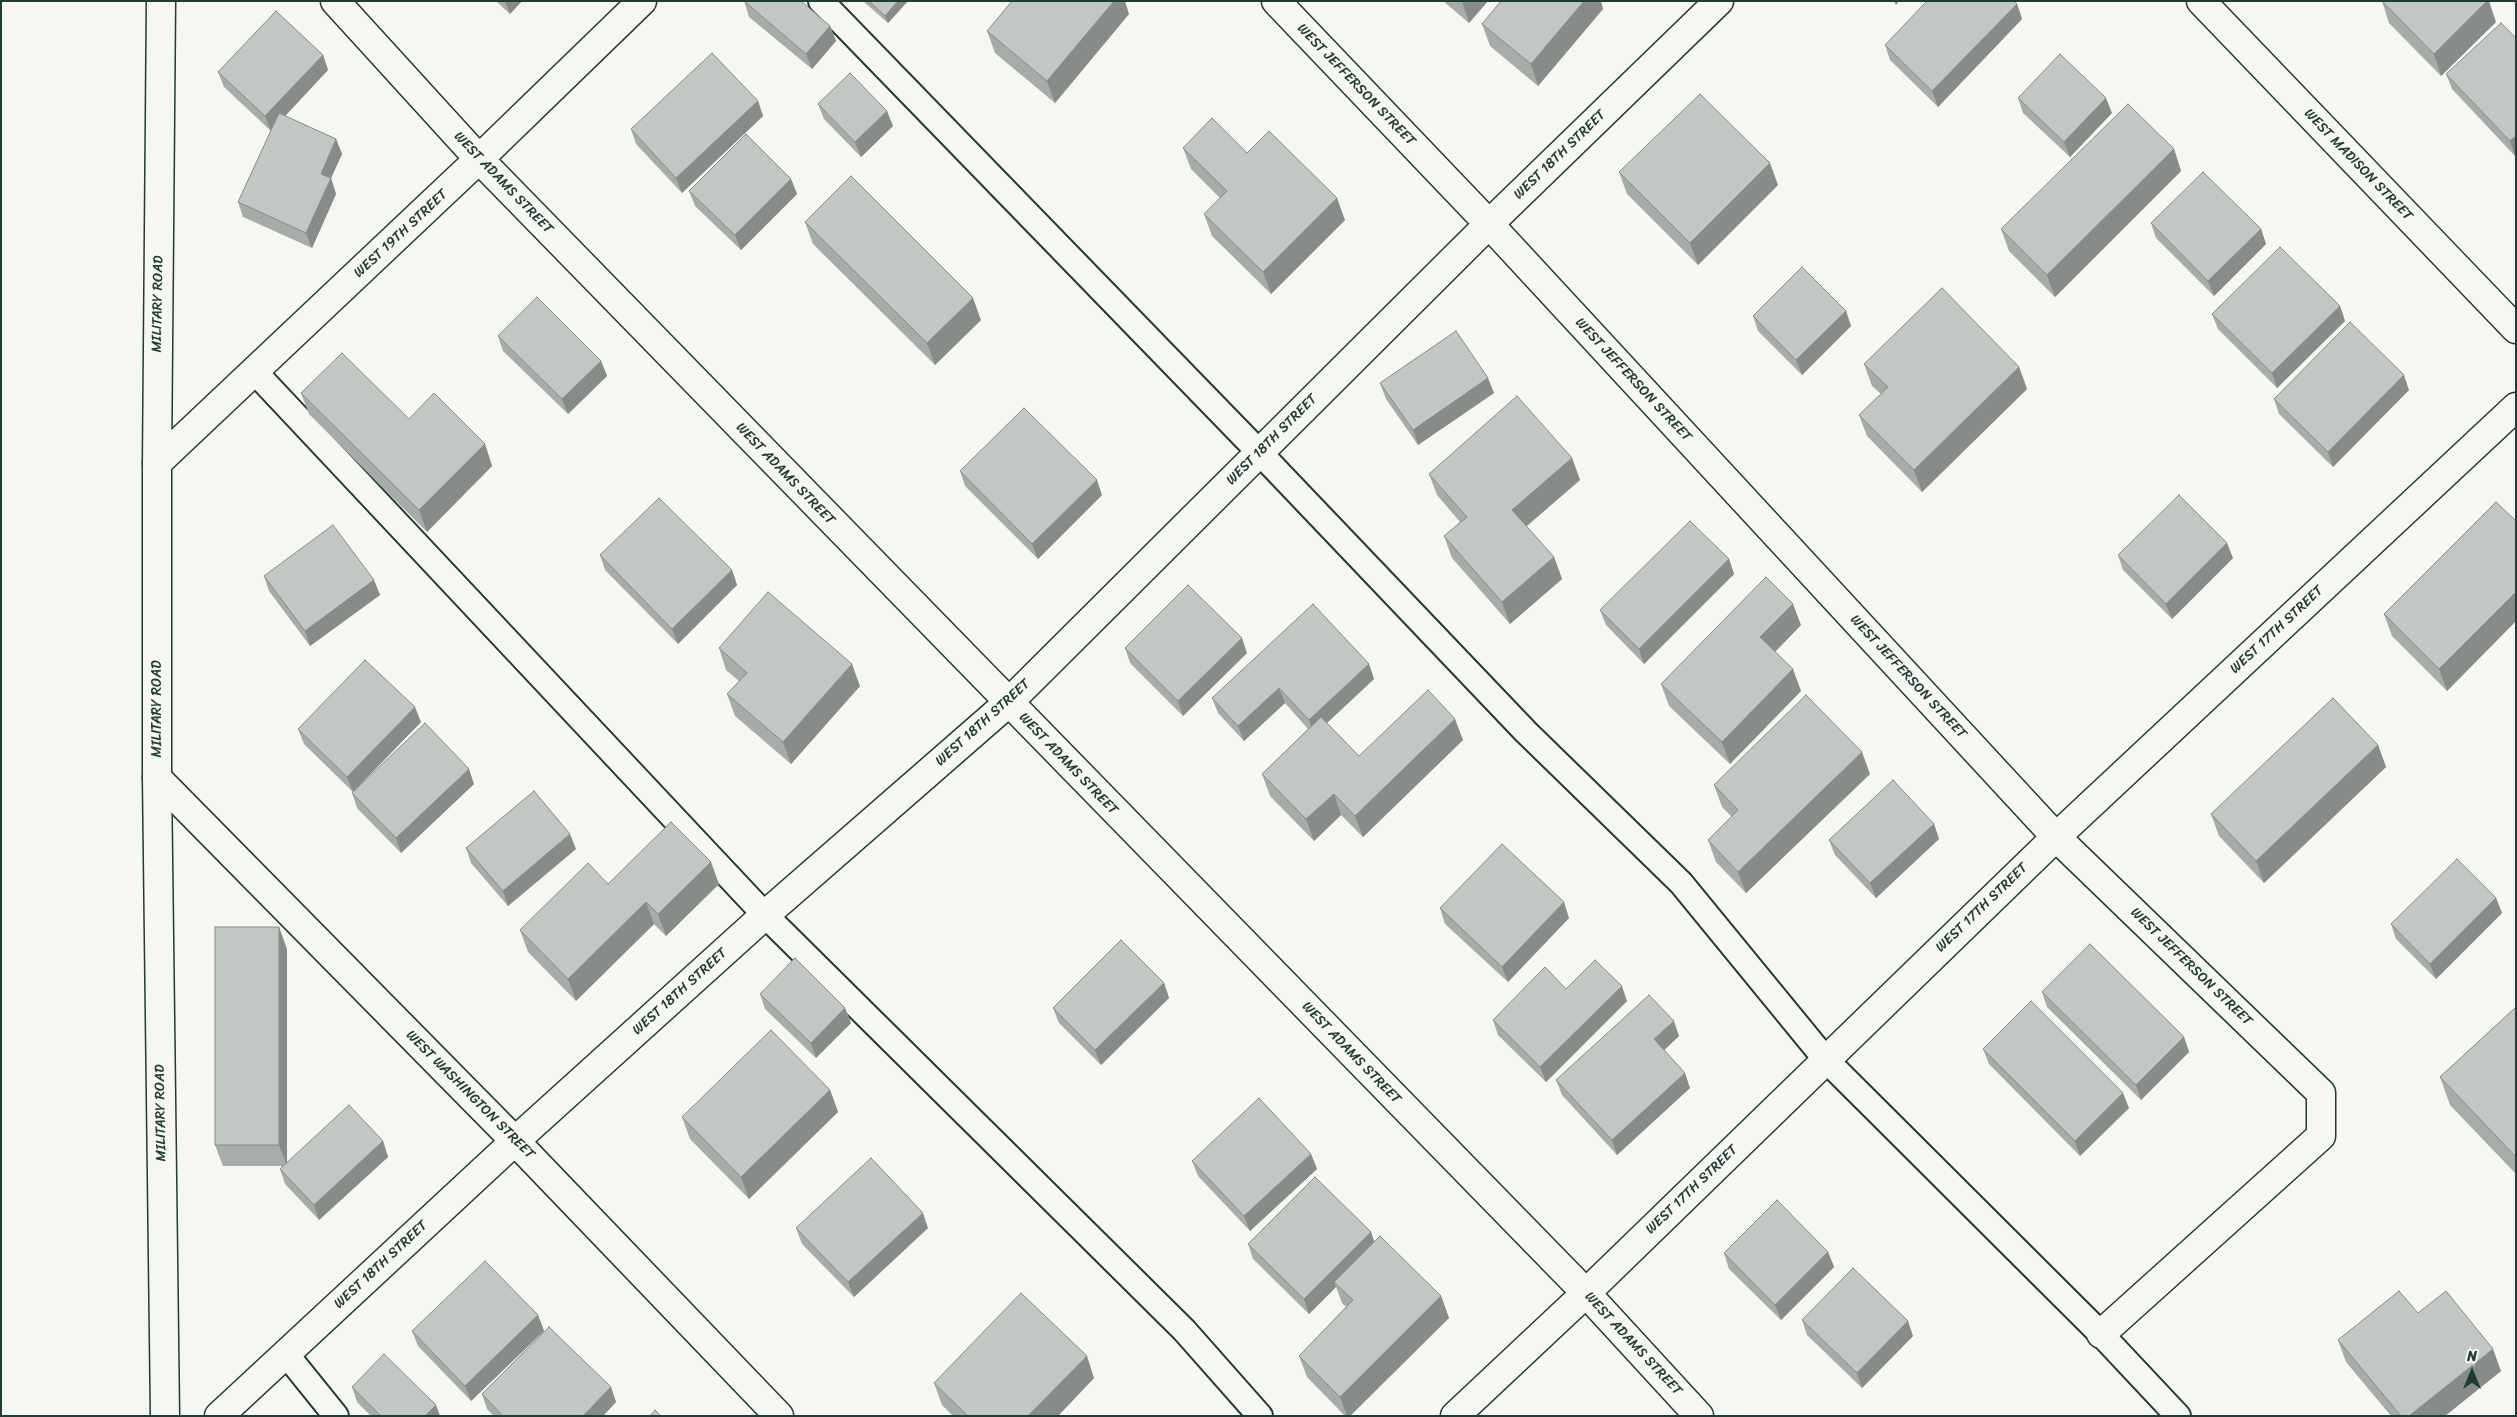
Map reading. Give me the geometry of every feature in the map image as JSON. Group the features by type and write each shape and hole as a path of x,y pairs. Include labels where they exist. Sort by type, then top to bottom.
{"street":[{"name":"MILITARY ROAD","path":"161,1 157,463 157,778 165,1416"},
{"name":"WEST ADAMS STREET","path":"335,1 480,160 1586,1293 1699,1416"},
{"name":"WEST 19TH STREET","path":"157,463 480,160 642,1"},
{"name":"WEST JEFFERSON STREET","path":"1276,1 1489,224 2056,837 2321,1093 2321,1136 2102,1334"},
{"name":"WEST 18TH STREET","path":"220,1416 515,1141 765,915 1008,703 1489,224 1719,1"},
{"name":"WEST MADISON STREET","path":"2201,1 2516,329"},
{"name":"WEST 17TH STREET","path":"1455,1416 1586,1293 2056,837 2516,406"},
{"name":"WEST WASHINGTON STREET","path":"157,778 515,1141 779,1416"}],"lane":[{"path":"821,1 1259,452 1526,732 1681,883 1826,1060 2102,1334 2178,1416"},
{"path":"254,371 765,915 1184,1330 1260,1416"},
{"path":"286,1354 336,1416"}],"building":[{"path":"744,1 801,1 830,26 806,54"},
{"path":"869,1 898,1 885,16"},
{"path":"1012,1 1114,1 1047,81 987,31"},
{"path":"1501,1 1584,1 1531,64 1482,24"},
{"path":"1927,1 2014,1 2017,4 1932,91 1885,45"},
{"path":"2382,1 2487,1 2434,54"},
{"path":"276,11 323,55 265,116 218,72"},
{"path":"2501,23 2516,38 2516,136 2510,141 2446,74"},
{"path":"712,53 758,101 676,178 631,129"},
{"path":"2060,54 2106,98 2064,142 2018,98"},
{"path":"850,73 887,111 855,142 818,104"},
{"path":"1700,94 1770,163 1690,243 1619,172"},
{"path":"2128,104 2174,149 2047,275 2001,229"},
{"path":"279,113 336,139 321,174 331,178 306,233 238,202"},
{"path":"1212,118 1247,153 1269,131 1337,198 1263,272 1204,214 1227,191 1183,148"},
{"path":"746,134 791,179 735,235 689,191"},
{"path":"2203,172 2261,229 2208,281 2151,223"},
{"path":"851,176 973,298 927,343 805,222"},
{"path":"2280,247 2340,306 2272,373 2212,314"},
{"path":"1802,267 1846,311 1796,360 1753,316"},
{"path":"1942,288 2019,367 1914,470 1859,415 1888,387 1864,364"},
{"path":"537,297 601,361 562,399 498,336"},
{"path":"2350,322 2404,375 2328,452 2274,399"},
{"path":"1456,331 1488,378 1413,430 1380,383"},
{"path":"342,353 409,419 434,393 485,444 419,510 301,393"},
{"path":"1517,396 1572,458 1512,510 1554,557 1502,602 1444,536 1467,517 1429,474"},
{"path":"1024,408 1097,480 1032,544 960,471"},
{"path":"2179,495 2227,543 2166,604 2118,555"},
{"path":"659,498 732,570 672,629 600,555"},
{"path":"2496,502 2516,521 2516,592 2439,669 2384,614"},
{"path":"1690,521 1729,559 1639,649 1600,610"},
{"path":"333,525 374,580 305,631 264,576"},
{"path":"1766,577 1793,604 1760,637 1793,669 1722,742 1661,684"},
{"path":"1188,585 1242,638 1178,701 1125,648"},
{"path":"768,592 852,664 783,742 727,694 747,673 719,648"},
{"path":"1313,604 1369,664 1309,720 1279,688 1238,726 1212,698"},
{"path":"365,660 415,707 347,777 298,729"},
{"path":"1428,690 1455,719 1355,816 1334,794 1306,819 1262,774 1321,717 1359,756"},
{"path":"1806,695 1862,752 1738,872 1708,840 1738,810 1714,785"},
{"path":"2333,698 2378,745 2256,861 2211,814"},
{"path":"425,723 469,769 396,838 352,793"},
{"path":"1893,780 1934,824 1870,883 1829,840"},
{"path":"534,791 570,834 503,891 466,848"},
{"path":"671,822 711,862 658,914 646,902 568,979 520,930 588,863 608,884"},
{"path":"1502,844 1564,902 1502,967 1440,908"},
{"path":"2457,859 2496,898 2430,964 2391,924"},
{"path":"215,927 279,927 279,1145 215,1145"},
{"path":"1121,940 1164,983 1095,1050 1053,1008"},
{"path":"2090,944 2184,1037 2136,1085 2042,992"},
{"path":"795,958 845,1008 811,1043 760,994"},
{"path":"1595,960 1622,986 1540,1067 1493,1020 1545,967 1566,989"},
{"path":"1649,995 1674,1021 1654,1039 1685,1073 1612,1140 1556,1080"},
{"path":"2031,1001 2123,1093 2075,1141 1983,1049"},
{"path":"2516,1007 2516,1157 2440,1077"},
{"path":"771,1030 830,1090 741,1177 682,1117"},
{"path":"1259,1098 1311,1154 1244,1216 1192,1161"},
{"path":"349,1105 383,1141 314,1205 280,1169"},
{"path":"871,1158 923,1213 848,1282 796,1228"},
{"path":"1315,1177 1371,1232 1304,1299 1248,1244"},
{"path":"1777,1200 1828,1252 1775,1305 1724,1253"},
{"path":"1380,1236 1441,1296 1340,1397 1299,1356 1353,1300 1334,1282"},
{"path":"485,1261 538,1315 465,1386 412,1331"},
{"path":"1853,1268 1908,1321 1857,1373 1802,1320"},
{"path":"2399,1291 2418,1313 2446,1291 2493,1349 2409,1416 2401,1416 2338,1340"},
{"path":"1021,1293 1087,1356 1028,1416 968,1416 934,1383"},
{"path":"549,1327 611,1387 583,1416 503,1416 482,1394"},
{"path":"384,1354 436,1405 425,1416 381,1416 352,1387"},
{"path":"655,1410 661,1416 650,1416"}]}
